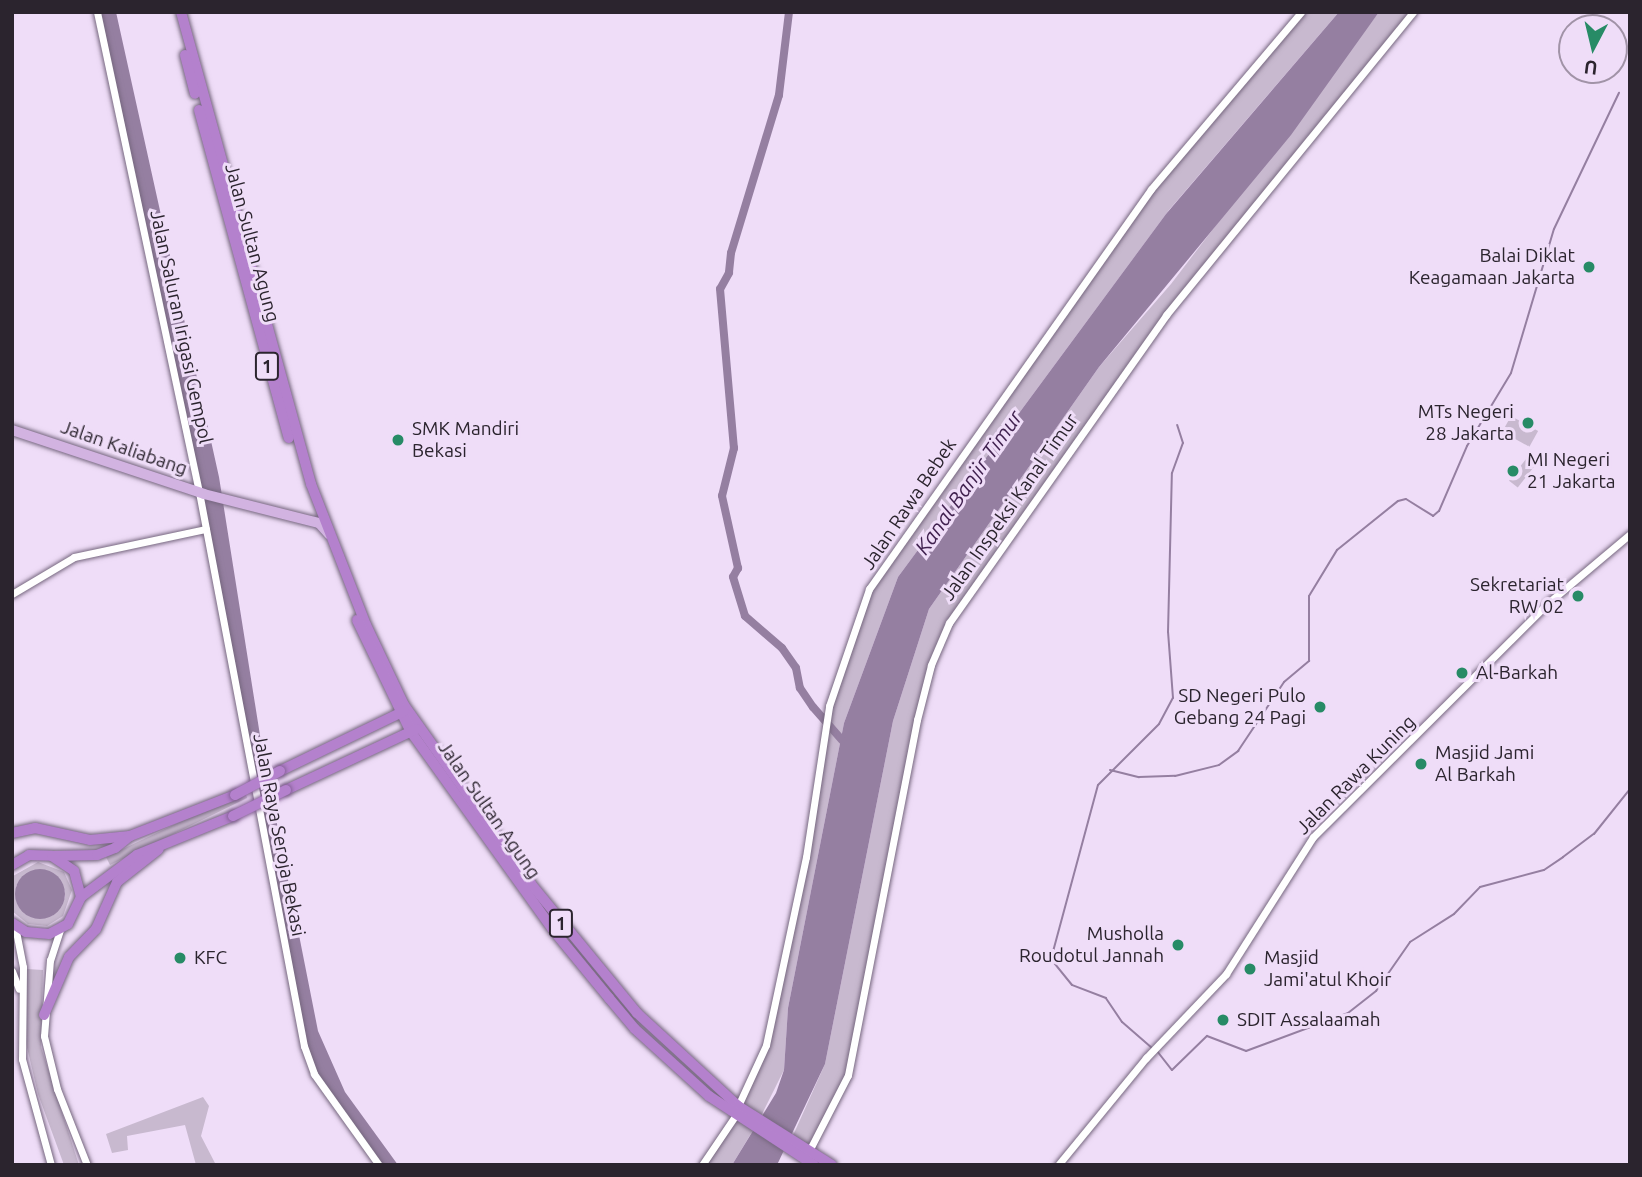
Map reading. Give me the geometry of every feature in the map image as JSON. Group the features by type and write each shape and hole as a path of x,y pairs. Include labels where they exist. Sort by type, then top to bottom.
{"highway":[{"name":"Jalan Sultan Agung","path":"174,12 254,299"},
{"name":"Jalan Sultan Agung","path":"181,12 261,327 319,523 390,695 599,973 672,1049 740,1113"},
{"name":"Jalan Sultan Agung","path":"261,327 329,534 403,711"},
{"path":"381,723 390,707 390,695"},
{"path":"12,833 35,828 90,840 130,836 234,795 403,711"},
{"name":"Jalan Sultan Agung","path":"81,897 120,866 392,743 415,730"},
{"name":"Jalan Sultan Agung","path":"415,730 422,745 554,931 609,998 664,1056 740,1113"},
{"path":"392,743 422,745"},
{"path":"12,856 97,855 116,848 130,836"},
{"path":"44,1015 69,957 96,929 117,882 159,849"},
{"path":"12,865 29,855"},
{"path":"14,925 37,934 60,930 75,916 81,897 74,871 52,856"},
{"name":"1","path":"740,1113 805,1157 832,1165"}],"main road":[{"name":"Jalan Kaliabang","path":"12,430 224,500 319,523"},
{"path":"319,523 329,534"}],"street":[{"name":"Jalan Saluran Irigasi Gempol","path":"97,12 202,493"},
{"name":"Jalan Rawa Bebek","path":"702,1165 740,1113 766,1045 806,857 830,706 869,589 1151,189 1301,12"},
{"name":"Jalan Inspeksi Kanal Timur","path":"805,1157 848,1075 917,720 931,665 949,623 1166,315 1413,12"},
{"name":"Jalan Raya Seroja Bekasi","path":"202,493 206,529 304,1046 314,1074 379,1165"},
{"path":"12,594 74,557 206,529"},
{"name":"Jalan Rawa Kuning","path":"1058,1165 1146,1058 1226,974 1320,829 1388,767 1548,604 1630,534"},
{"path":"14,925 23,967 20,997 22,1059 51,1165"},
{"path":"60,930 50,960 44,1015 52,1072 87,1165"},
{"path":"12,971 20,997"}],"shaded area":[{"path":"96,12 116,12 219,477 262,748 318,1031 345,1092 398,1165 379,1165 314,1074 304,1046 199,492"},
{"path":"1301,12 1339,12 1169,210 898,577 844,723 788,1008 784,1070 759,1120 738,1106 766,1045 806,857 829,706 869,589 1131,217"},
{"path":"1339,12 1379,12 1291,135 1099,367 929,609 893,721 825,1064 777,1165 732,1165 776,1093 784,1070 788,1008 844,723 898,577 1166,214"},
{"path":"1379,12 1413,12 1211,257 963,598 927,680 848,1075 809,1151 791,1140 825,1064 893,721 929,609 1099,367 1171,284"},
{"path":"1511,416 1538,431 1529,447 1502,432"},
{"path":"1530,454 1539,461 1518,488 1509,481"},
{"path":"245,791 247,798 110,865 106,857"},
{"path":"38,862 64,872 72,890 63,916 47,926 28,924 12,911 13,876","holes":["46,870 65,891 65,898 52,916 31,917 24,913 16,886 31,871"]},
{"path":"40,869 58,876 65,894 58,912 40,919 22,912 15,894 22,876"},
{"path":"27,969 43,970 41,1047 79,1165 64,1165 38,1094 26,1043"},
{"path":"203,1097 209,1106 201,1136 216,1165 196,1165 185,1125 127,1136 128,1150 112,1153 106,1134"},
{"path":"735,1116 755,1127 732,1165 702,1165"}],"waterway":[{"path":"789,12 779,95 731,253 729,273 720,289 734,448 722,496 738,568 733,577 745,616 782,648 796,668 800,688 842,740"},
{"path":"1110,770 1139,777 1175,776 1219,765 1238,751 1284,682 1309,661 1309,596 1337,550 1398,501 1406,499 1433,516 1439,511 1467,446 1511,373 1554,229 1619,93"},
{"path":"1152,1048 1122,1022 1106,998 1072,985 1051,959 1098,785 1159,724 1173,698 1168,632 1172,473 1183,443 1177,425"},
{"path":"1157,1051 1172,1070 1207,1036 1246,1051 1348,1013 1376,991 1410,942 1454,914 1480,887 1544,870 1563,857 1594,834 1630,789"}],"place":[{"name":"Balai Diklat Keagamaan Jakarta","path":"1589,267"},
{"name":"MTs Negeri 28 Jakarta","path":"1528,423"},
{"name":"SMK Mandiri Bekasi","path":"398,440"},
{"name":"MI Negeri 21 Jakarta","path":"1513,471"},
{"name":"Sekretariat RW 02","path":"1578,596"},
{"name":"Al-Barkah","path":"1462,673"},
{"name":"SD Negeri Pulo Gebang 24 Pagi","path":"1320,707"},
{"name":"Masjid Jami Al Barkah","path":"1421,764"},
{"name":"Musholla Roudotul Jannah","path":"1178,945"},
{"name":"KFC","path":"180,958"},
{"name":"Masjid Jami'atul Khoir","path":"1250,969"},
{"name":"SDIT Assalaamah","path":"1223,1020"}],"water label":[{"name":"Kanal Banjir Timur","path":"968,482"}]}
